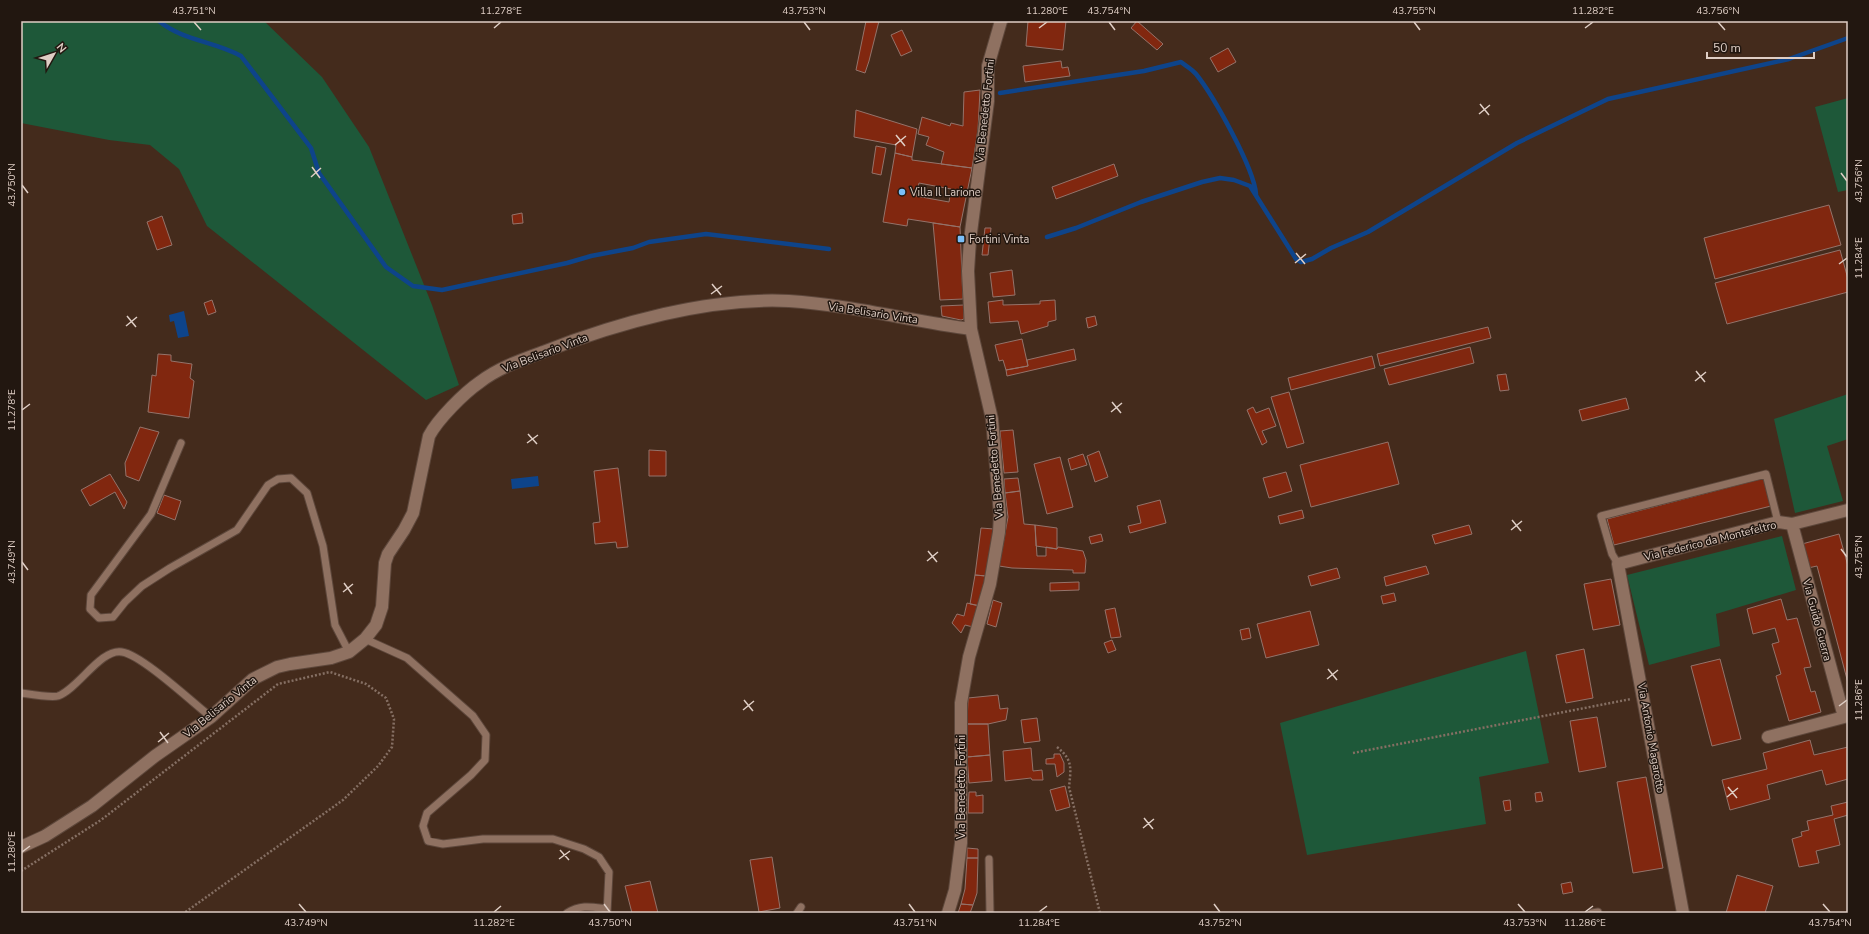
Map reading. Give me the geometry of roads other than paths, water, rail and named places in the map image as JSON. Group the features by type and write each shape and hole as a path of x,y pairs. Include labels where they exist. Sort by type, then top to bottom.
{"street":[{"name":"Via Benedetto Fortini","path":"948,913 955,890 961,844 961,703 969,657 990,584 999,532 1000,515 992,419 972,329 968,271 970,240 988,101 988,66 1001,21"},
{"name":"Via Belisario Vinta","path":"21,847 45,836 92,806 150,760 211,717 253,679 269,670 290,664 331,658 349,652 365,639 376,625 382,607 385,563 388,554 413,513 429,436 435,425 480,382 511,364 562,344 625,324 709,306 754,301 789,301 822,304 972,329"},
{"name":"Via Federico da Montefeltro","path":"1618,564 1778,522 1792,524 1848,510"},
{"name":"Via Guido Guerra","path":"1768,737 1846,716 1792,524"},
{"name":"Via Antonio Magarotto","path":"1618,564 1683,913"}],"lane":[{"path":"181,443 151,514 91,595 90,609 99,618 113,617 125,602 142,586 170,568 237,530 268,485 278,479 291,478 307,493 323,546 335,625 349,652"},
{"path":"1618,564 1612,554 1601,516 1766,474 1778,522"},
{"path":"365,639 407,658 473,716 486,735 485,760 471,775 427,813 423,826 428,841 442,844 483,839 553,839 584,849 599,857 610,872 607,911 585,906 567,913"},
{"path":"21,693 57,696 71,687 109,653 122,652 143,662 211,717"},
{"path":"989,859 990,913"}],"water":[{"path":"184,311 189,336 178,338 174,321 170,322 169,315"},
{"path":"538,476 539,486 512,489 511,479"}],"waterway":[{"path":"159,21 178,33 231,51 241,56 311,148 319,173 386,267 413,286 442,290 567,263 591,256 633,248 649,242 706,234 829,249"},
{"path":"1047,237 1076,228 1141,202 1202,182 1220,178 1234,180 1250,186 1296,259 1301,262 1312,259 1331,248 1368,232 1517,143 1608,99 1789,59 1848,38"},
{"path":"1000,93 1144,71 1181,62 1196,74 1222,114 1241,150 1254,182 1256,194"}],"place":[{"name":"Villa Il Larione","path":"902,192"},
{"name":"Fortini Vinta","path":"961,239"}]}
